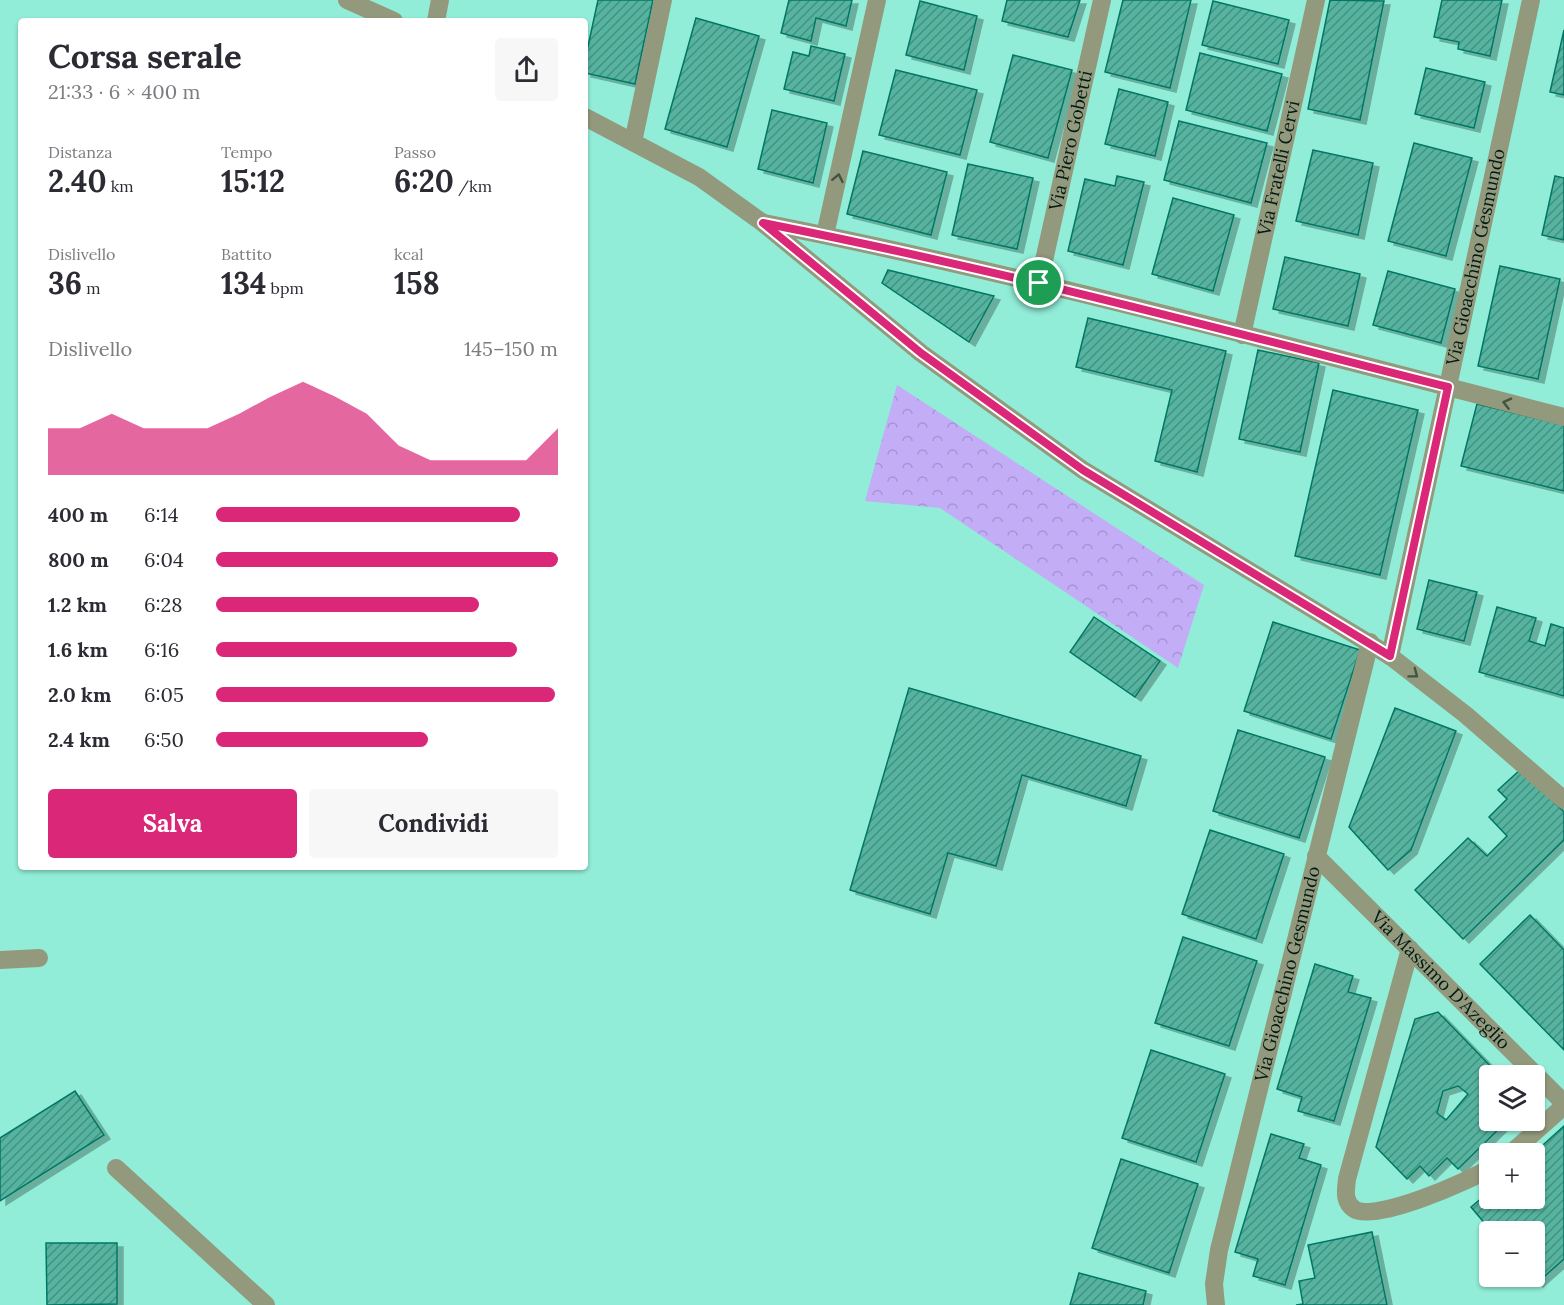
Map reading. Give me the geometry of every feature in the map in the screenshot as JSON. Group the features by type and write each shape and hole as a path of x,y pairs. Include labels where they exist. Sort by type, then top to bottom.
{"street":[{"path":"347,0 387,18"},
{"path":"437,18 440,0"},
{"path":"633,142 663,0"},
{"path":"825,235 877,0"},
{"name":"Via Piero Gobetti","path":"1039,283 1102,0"},
{"name":"Via Fratelli Cervi","path":"1242,335 1316,0"},
{"name":"Via Gioacchino Gesmundo","path":"1390,656 1531,0"},
{"path":"588,119 699,177 763,223 921,353 1083,470 1370,642 1466,715 1564,800"},
{"path":"763,223 1039,283 1564,417"},
{"name":"Via Gioacchino Gesmundo","path":"1216,1305 1214,1284 1219,1250 1370,642"},
{"name":"Via Massimo D'Azeglio","path":"1316,856 1564,1105"},
{"path":"1410,949 1347,1179 1346,1198 1353,1208 1367,1212 1447,1190 1479,1174"},
{"path":"0,960 39,958"},
{"path":"1522,1143 1564,1105"},
{"path":"116,1168 266,1305"}],"green space":[{"path":"897,385 1204,585 1178,668 940,508 865,501"}],"building":[{"path":"598,0 653,0 635,84 588,74 588,46"},
{"path":"789,0 852,0 846,26 816,18 811,41 781,33"},
{"path":"1007,0 1080,0 1068,37 1002,21"},
{"path":"1123,0 1191,0 1170,88 1105,72"},
{"path":"1330,0 1384,1 1360,120 1308,109"},
{"path":"1442,0 1502,0 1490,56 1458,49 1459,42 1434,37"},
{"path":"920,1 977,16 964,70 906,55"},
{"path":"1213,1 1289,20 1278,64 1202,45"},
{"path":"696,18 759,36 727,147 665,129"},
{"path":"1564,30 1564,95 1550,92"},
{"path":"811,46 845,54 834,101 784,89 793,52 809,56"},
{"path":"1200,53 1282,74 1267,131 1186,110"},
{"path":"1013,55 1072,70 1048,158 990,142"},
{"path":"1426,68 1485,82 1474,128 1415,114"},
{"path":"896,70 977,90 960,155 879,135"},
{"path":"1119,89 1168,102 1155,156 1105,144"},
{"path":"772,110 827,123 813,183 758,169"},
{"path":"1179,121 1267,143 1251,203 1164,180"},
{"path":"1414,143 1472,158 1446,256 1388,241"},
{"path":"1313,150 1373,163 1358,235 1296,221"},
{"path":"863,151 947,172 931,235 847,214"},
{"path":"968,164 1033,178 1017,249 952,235"},
{"path":"1117,176 1144,182 1123,265 1068,251 1085,179 1115,186"},
{"path":"1555,176 1564,178 1564,240 1542,235"},
{"path":"1173,198 1234,215 1213,291 1152,274"},
{"path":"1285,257 1360,274 1348,326 1273,309"},
{"path":"1500,266 1560,279 1538,379 1478,366"},
{"path":"888,270 994,296 969,342 882,283"},
{"path":"1388,271 1455,289 1441,343 1373,325"},
{"path":"1088,318 1226,351 1197,472 1155,461 1172,390 1076,367"},
{"path":"1258,350 1319,363 1300,452 1239,439"},
{"path":"1333,390 1418,410 1380,575 1295,556"},
{"path":"1477,404 1564,425 1564,491 1461,466"},
{"path":"1429,580 1477,592 1464,641 1417,629"},
{"path":"1497,607 1536,618 1529,641 1545,646 1551,624 1564,628 1564,696 1479,672"},
{"path":"1094,617 1160,661 1135,697 1070,652"},
{"path":"1273,622 1360,650 1331,739 1244,711"},
{"path":"909,688 1141,756 1126,806 1022,775 996,866 948,853 930,914 850,890"},
{"path":"1395,708 1456,731 1411,850 1388,870 1349,827"},
{"path":"1238,730 1325,757 1299,838 1213,811"},
{"path":"1521,769 1564,812 1564,840 1463,939 1415,890 1468,838 1487,856 1507,836 1489,817 1507,799 1498,790"},
{"path":"1210,830 1284,854 1256,939 1182,914"},
{"path":"1530,915 1564,950 1564,1050 1480,964"},
{"path":"1183,937 1257,961 1229,1046 1155,1023"},
{"path":"1315,964 1353,976 1348,992 1371,998 1334,1121 1298,1111 1302,1097 1277,1089"},
{"path":"1438,1012 1489,1065 1479,1065 1479,1131 1497,1131 1485,1143 1479,1143 1479,1148 1458,1169 1447,1158 1429,1176 1420,1166 1407,1179 1376,1147 1415,1019","holes":["1458,1086 1468,1094 1446,1120 1437,1113 1443,1091"]},
{"path":"1151,1050 1225,1074 1196,1162 1122,1138"},
{"path":"75,1091 104,1135 0,1201 0,1138"},
{"path":"1564,1126 1564,1259 1545,1276 1545,1221 1483,1221 1471,1207 1479,1200 1479,1209 1545,1209 1545,1143"},
{"path":"1271,1134 1304,1144 1299,1158 1321,1165 1285,1285 1253,1276 1258,1259 1235,1252"},
{"path":"1121,1159 1198,1184 1169,1273 1092,1248"},
{"path":"1372,1232 1387,1305 1296,1305 1303,1304 1299,1281 1315,1278 1308,1245"},
{"path":"46,1243 117,1243 117,1304 47,1305"},
{"path":"1079,1273 1146,1291 1143,1305 1070,1305"}],"route":[{"path":"763,223 846,238 1039,283 1448,387 1390,656 1083,470 921,353 763,223"}]}
